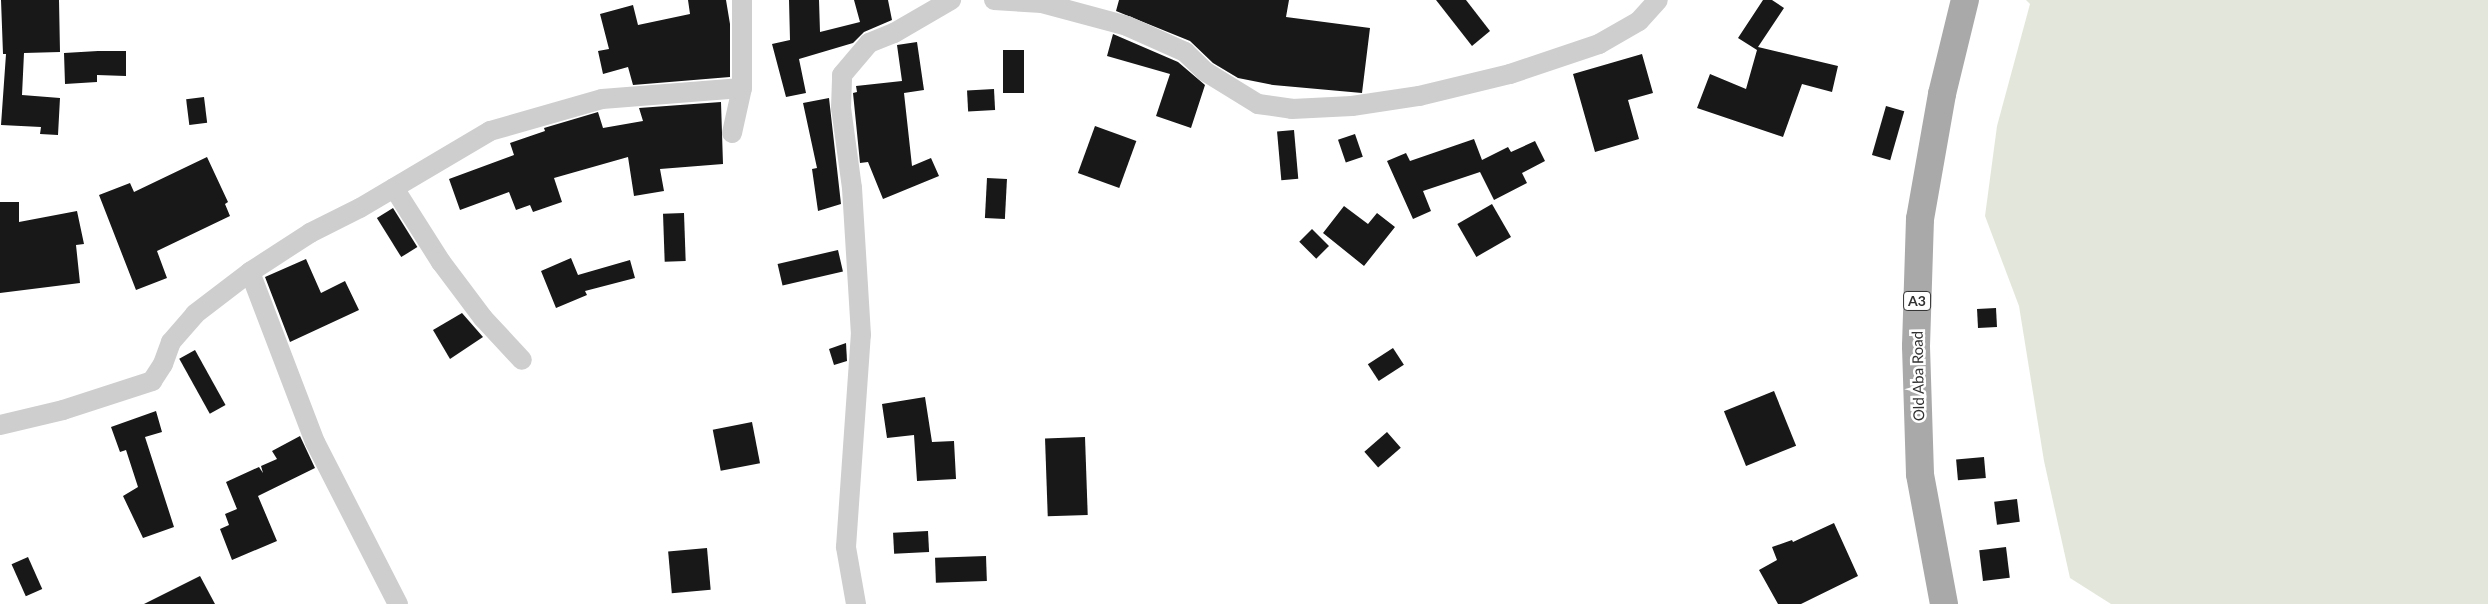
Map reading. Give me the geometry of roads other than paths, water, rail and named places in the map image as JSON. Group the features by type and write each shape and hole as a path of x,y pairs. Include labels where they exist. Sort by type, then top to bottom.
{"main road":[{"name":"Old Aba Road","path":"1944,604 1920,474 1916,346 1920,219 1942,94 1965,0"}],"street":[{"path":"732,133 742,88 742,0"},
{"path":"856,604 846,547 861,335 852,188 841,108 842,75 869,43 894,33 950,0"},
{"path":"994,0 1042,3 1127,26 1185,52 1206,72 1258,104 1292,109 1352,106 1418,96 1510,74 1599,44 1639,22 1658,0"},
{"path":"0,424 63,410 152,381 163,364 171,342 195,314 250,272 310,233 394,188 490,131 602,99 742,88"},
{"path":"394,188 441,262 483,318 522,360"},
{"path":"250,272 315,442 398,604"}]}
